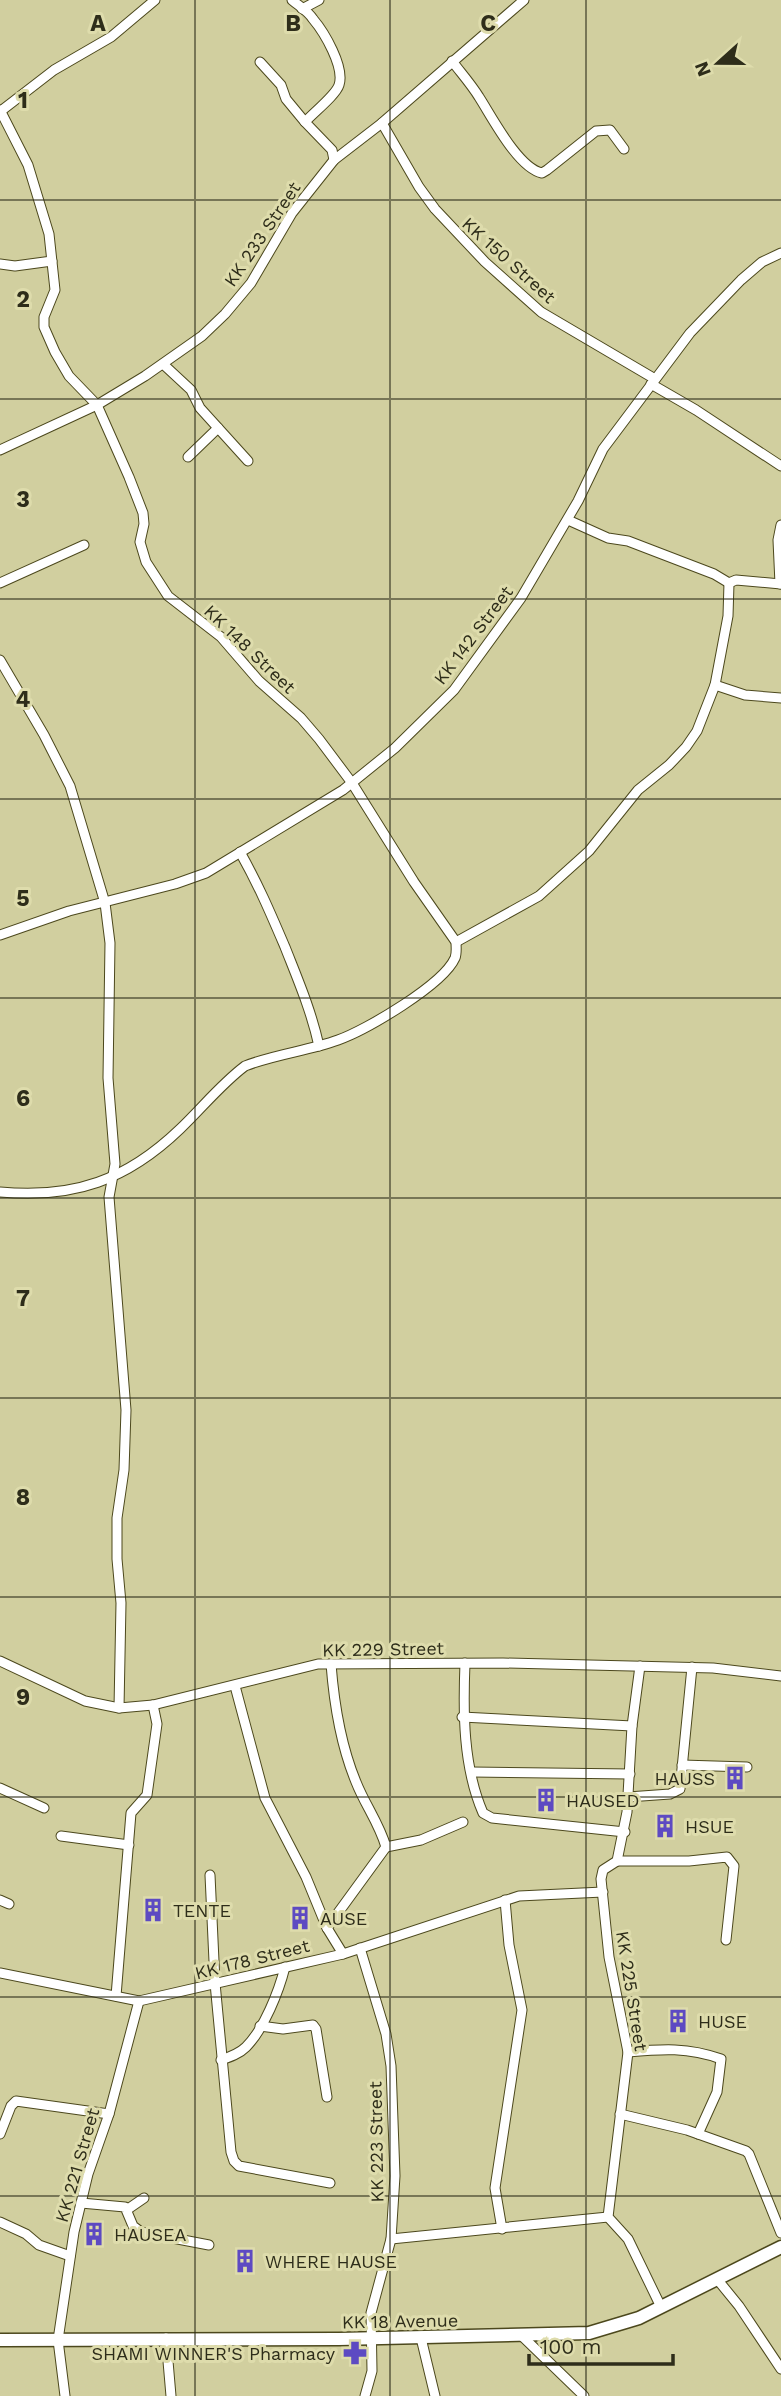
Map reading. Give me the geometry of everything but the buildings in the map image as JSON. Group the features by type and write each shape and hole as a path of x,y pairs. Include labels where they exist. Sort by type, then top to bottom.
{"main road":[{"name":"KK 18 Avenue","path":"0,2340 372,2338 589,2333 639,2318 781,2247"}],"street":[{"path":"1,111 54,69 111,37 155,0"},
{"path":"292,0 313,19 331,47 340,83 335,92 305,122"},
{"path":"302,9 319,0"},
{"name":"KK 233 Street","path":"0,450 96,405 163,364 202,336 251,283 292,213 334,159 382,122 524,0"},
{"path":"452,61 477,93 510,146 537,173 547,170 586,139 604,129 610,130 624,149"},
{"path":"260,62 281,85 286,99 332,150 334,159"},
{"name":"KK 148 Street","path":"1,111 28,165 49,234 55,290 44,317 44,327 69,376 96,405 138,497 144,524 140,542 142,551 160,586 168,596 220,636 259,681 301,718 352,783 408,873 456,942"},
{"name":"KK 150 Street","path":"382,122 419,187 435,209 485,262 541,312 653,381 781,466"},
{"name":"KK 142 Street","path":"0,935 69,911 190,880 206,873 352,783 395,748 454,690 521,598 568,520 603,449 690,333 762,261 781,253"},
{"path":"0,264 15,267 52,261"},
{"path":"163,364 191,390 200,408 248,461"},
{"path":"188,457 218,428"},
{"path":"568,520 608,538 628,541 714,574 729,583"},
{"path":"729,583 736,580 780,584 778,540 781,525"},
{"path":"0,583 84,545"},
{"path":"0,1192 23,1194 53,1191 113,1178 147,1158 245,1066 264,1058 338,1040 382,1019 427,987 455,958 456,942 539,896 589,851 638,790 669,765 697,731 715,685 728,616 729,583"},
{"path":"0,660 70,786 105,903 110,943 108,1078 114,1143 113,1178 109,1197 126,1410 124,1470 117,1518 121,1603 119,1708"},
{"path":"715,685 745,695 781,698"},
{"path":"240,852 264,894 305,993 318,1046"},
{"name":"KK 229 Street","path":"0,1661 85,1701 119,1708 153,1705 318,1664 465,1663 692,1667 781,1676"},
{"path":"465,1663 462,1717 472,1772 481,1807 487,1816 625,1832"},
{"path":"331,1664 337,1712 356,1784 374,1815 386,1847"},
{"name":"KK 225 Street","path":"608,2217 628,2052 609,1956 601,1879 603,1870 617,1861 625,1832 632,1726 640,1667"},
{"path":"628,1797 676,1792 680,1789 692,1667"},
{"path":"235,1686 265,1798 306,1877 327,1928 343,1954"},
{"path":"116,1996 131,1813 147,1796 157,1724 153,1705"},
{"path":"462,1717 632,1726"},
{"path":"682,1765 747,1767"},
{"path":"472,1772 630,1774"},
{"path":"0,1788 44,1808"},
{"path":"327,1928 386,1847 421,1840 463,1822"},
{"path":"61,1836 129,1845"},
{"path":"617,1861 689,1861 727,1857 734,1866 726,1940"},
{"path":"210,1875 221,2060 234,2161 239,2166 330,2183"},
{"name":"KK 178 Street","path":"0,1973 139,2001 343,1954 519,1896 603,1892"},
{"path":"502,2229 495,2188 522,2010 509,1945 505,1900"},
{"name":"KK 223 Street","path":"360,1948 386,2034 391,2066 395,2176 391,2239 371,2313 372,2371 365,2396"},
{"path":"221,2060 238,2053 248,2045 280,1987 285,1966"},
{"name":"KK 221 Street","path":"65,2396 58,2340 70,2256 92,2159 109,2114 139,2001"},
{"path":"260,2026 283,2029 313,2025 316,2029 327,2097"},
{"path":"628,2052 672,2048 696,2051 721,2059 717,2092 698,2134"},
{"path":"0,2134 11,2106 16,2101 109,2114"},
{"path":"620,2114 698,2134 749,2154 781,2233"},
{"path":"81,2203 128,2209 144,2198"},
{"path":"128,2209 132,2226 141,2232 209,2245"},
{"path":"391,2239 608,2217 628,2239 661,2307"},
{"path":"0,2222 26,2234 39,2245 70,2256"},
{"path":"717,2279 739,2306 781,2369"},
{"path":"522,2336 584,2396"},
{"path":"421,2337 435,2396"},
{"path":"166,2338 171,2396"}],"place":[{"name":"HAUSS","path":"735,1778"},
{"name":"HAUSED","path":"546,1800"},
{"name":"HSUE","path":"665,1826"},
{"name":"TENTE","path":"153,1910"},
{"name":"AUSE","path":"300,1918"},
{"name":"HUSE","path":"678,2021"},
{"name":"HAUSEA","path":"94,2234"},
{"name":"WHERE HAUSE","path":"245,2261"},
{"name":"SHAMI WINNER'S Pharmacy","path":"355,2353"}]}
